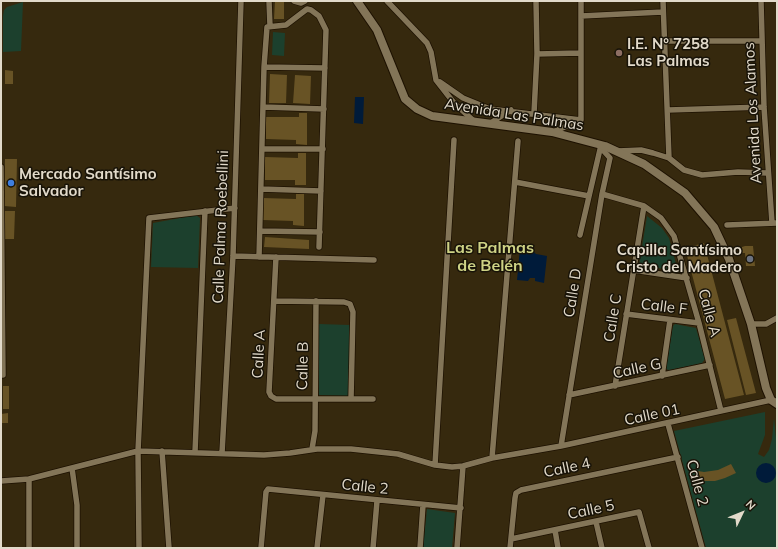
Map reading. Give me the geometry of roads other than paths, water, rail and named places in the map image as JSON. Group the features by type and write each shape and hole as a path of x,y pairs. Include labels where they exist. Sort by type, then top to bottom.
{"main road":[{"name":"Avenida Las Palmas","path":"357,1 377,30 405,99 417,109 432,116 552,132 601,146 644,164 685,193 714,227 729,259 751,324 766,388 774,402"}],"street":[{"name":"Calle Palma Roebellini","path":"222,453 233,256 241,1"},
{"path":"259,257 264,67 267,27 270,26 270,1"},
{"path":"294,1 304,2 305,10"},
{"path":"387,1 427,42 431,52 436,80 454,103 475,122"},
{"path":"534,113 537,54 536,1"},
{"path":"581,1 581,120"},
{"path":"663,1 669,158"},
{"name":"Avenida Los Alamos","path":"761,1 767,173 774,223"},
{"path":"270,26 286,25 296,19 305,10 311,10 319,16 326,30 319,247"},
{"path":"581,16 663,12"},
{"path":"664,41 762,41"},
{"path":"537,54 580,53"},
{"path":"264,67 325,68"},
{"path":"436,80 463,98 490,109 511,110 581,120"},
{"path":"668,110 764,107"},
{"path":"263,108 324,109"},
{"path":"489,124 511,110"},
{"path":"552,132 581,120"},
{"path":"435,465 454,140"},
{"path":"492,458 518,141"},
{"path":"580,235 601,146"},
{"name":"Calle D","path":"561,446 602,194 610,158 601,146"},
{"path":"262,149 323,149"},
{"path":"616,151 641,150 669,158 684,170 702,175 738,172 767,173"},
{"path":"1,167 2,375"},
{"path":"515,182 589,196"},
{"path":"261,189 321,190"},
{"name":"Calle A","path":"602,194 644,206 661,218 674,236 687,278 721,412"},
{"name":"Calle C","path":"615,386 644,206"},
{"path":"139,548 138,451 149,218 235,208"},
{"path":"196,452 205,211"},
{"path":"727,225 774,223"},
{"path":"260,231 320,232"},
{"path":"233,256 374,260"},
{"name":"Calle A","path":"276,257 270,394 276,399 373,399"},
{"path":"633,270 687,278"},
{"path":"274,301 344,302 351,306 351,399"},
{"name":"Calle B","path":"314,449 316,301"},
{"name":"Calle F","path":"626,314 699,323"},
{"path":"751,324 766,324 777,318"},
{"path":"662,376 670,320"},
{"name":"Calle G","path":"569,395 710,365"},
{"name":"Calle 01","path":"1,481 29,480 138,451 264,455 314,449 371,450 398,454 435,465 452,467 463,466 492,458 538,451 774,402"},
{"name":"Calle 2","path":"668,424 702,548"},
{"path":"162,451 169,548"},
{"name":"Calle 4","path":"510,548 515,498 516,493 521,490 678,457"},
{"path":"457,548 463,466"},
{"path":"72,468 78,505 77,548"},
{"path":"29,480 29,548"},
{"name":"Calle 2","path":"260,548 266,490 323,494 377,501 461,508"},
{"path":"317,548 323,494"},
{"path":"373,548 377,501"},
{"path":"420,548 423,505"},
{"name":"Calle 5","path":"511,539 640,513 649,548"},
{"path":"596,522 602,548"},
{"path":"555,530 558,548"}],"water":[{"path":"355,97 364,97 363,124 354,123"},
{"path":"520,248 531,249 536,254 547,256 544,283 535,281 535,278 530,278 528,281 517,280"},
{"path":"766,463 773,466 776,473 773,480 766,483 759,480 756,473 759,466"}],"place":[{"name":"I.E. N° 7258 Las Palmas","path":"619,53"},
{"name":"Mercado Santísimo Salvador","path":"11,183"},
{"name":"Capilla Santísimo Cristo del Madero","path":"750,259"}],"district":[{"name":"Las Palmas de Belén","path":"490,257"}]}
